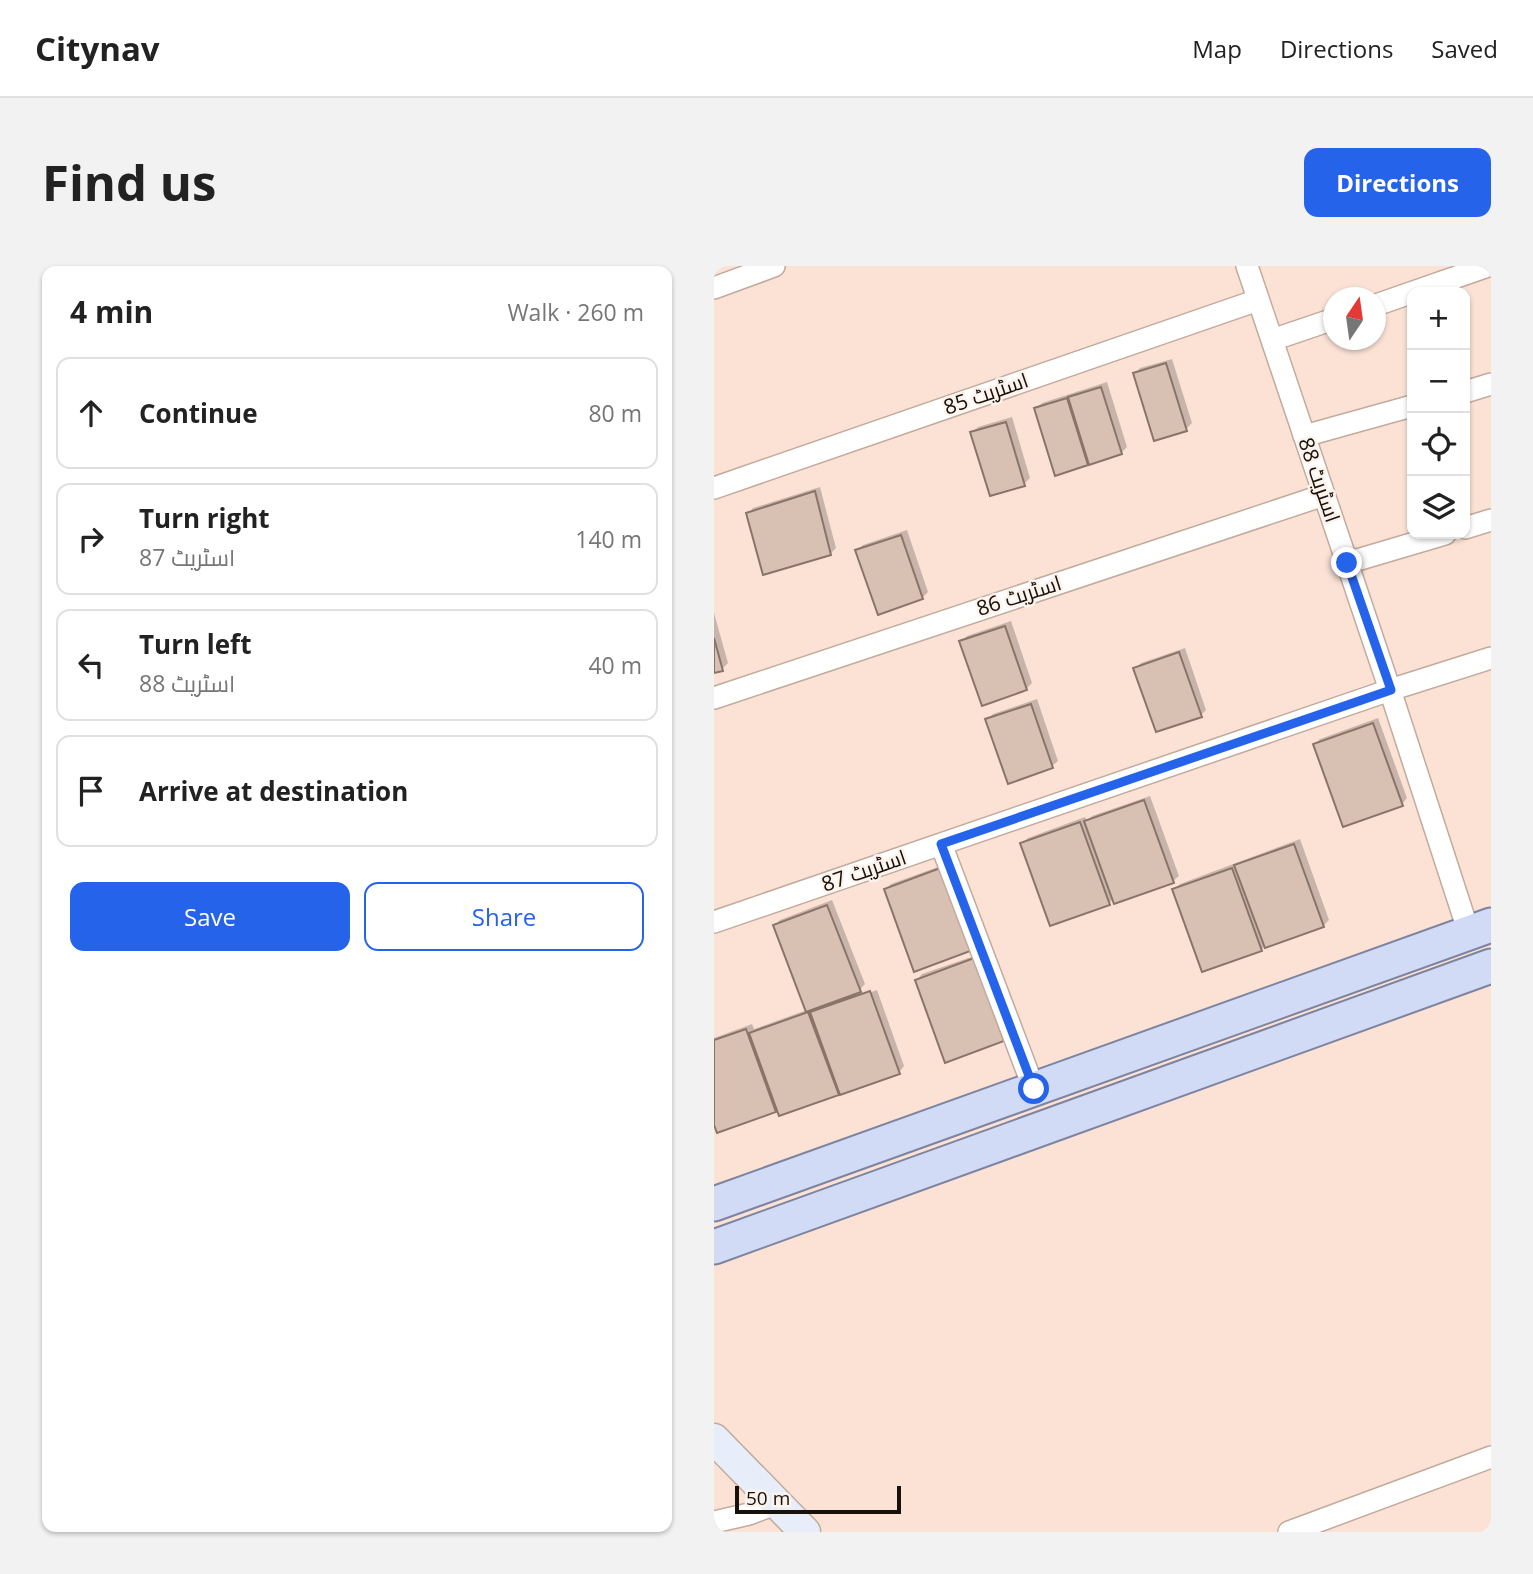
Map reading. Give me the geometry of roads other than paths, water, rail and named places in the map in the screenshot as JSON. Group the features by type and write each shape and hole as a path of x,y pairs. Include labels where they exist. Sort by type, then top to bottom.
{"main road":[{"path":"714,1204 1480,929"},
{"path":"714,1247 1491,966"}],"street":[{"path":"714,288 774,266"},
{"name":"اسٹریٹ 88","path":"1247,266 1391,690 1480,929"},
{"path":"1386,301 1488,266"},
{"name":"اسٹریٹ 85","path":"714,488 1258,300"},
{"path":"1272,340 1323,323"},
{"path":"1470,390 1491,384"},
{"path":"1304,436 1407,407"},
{"name":"اسٹریٹ 86","path":"714,698 1324,495"},
{"path":"1470,526 1491,520"},
{"path":"1347,563 1428,539"},
{"name":"اسٹریٹ 87","path":"714,922 1491,658"},
{"path":"941,844 1034,1089"},
{"path":"714,1439 805,1532"},
{"path":"1289,1532 1491,1457"},
{"path":"714,1522 749,1514 775,1504"}]}
